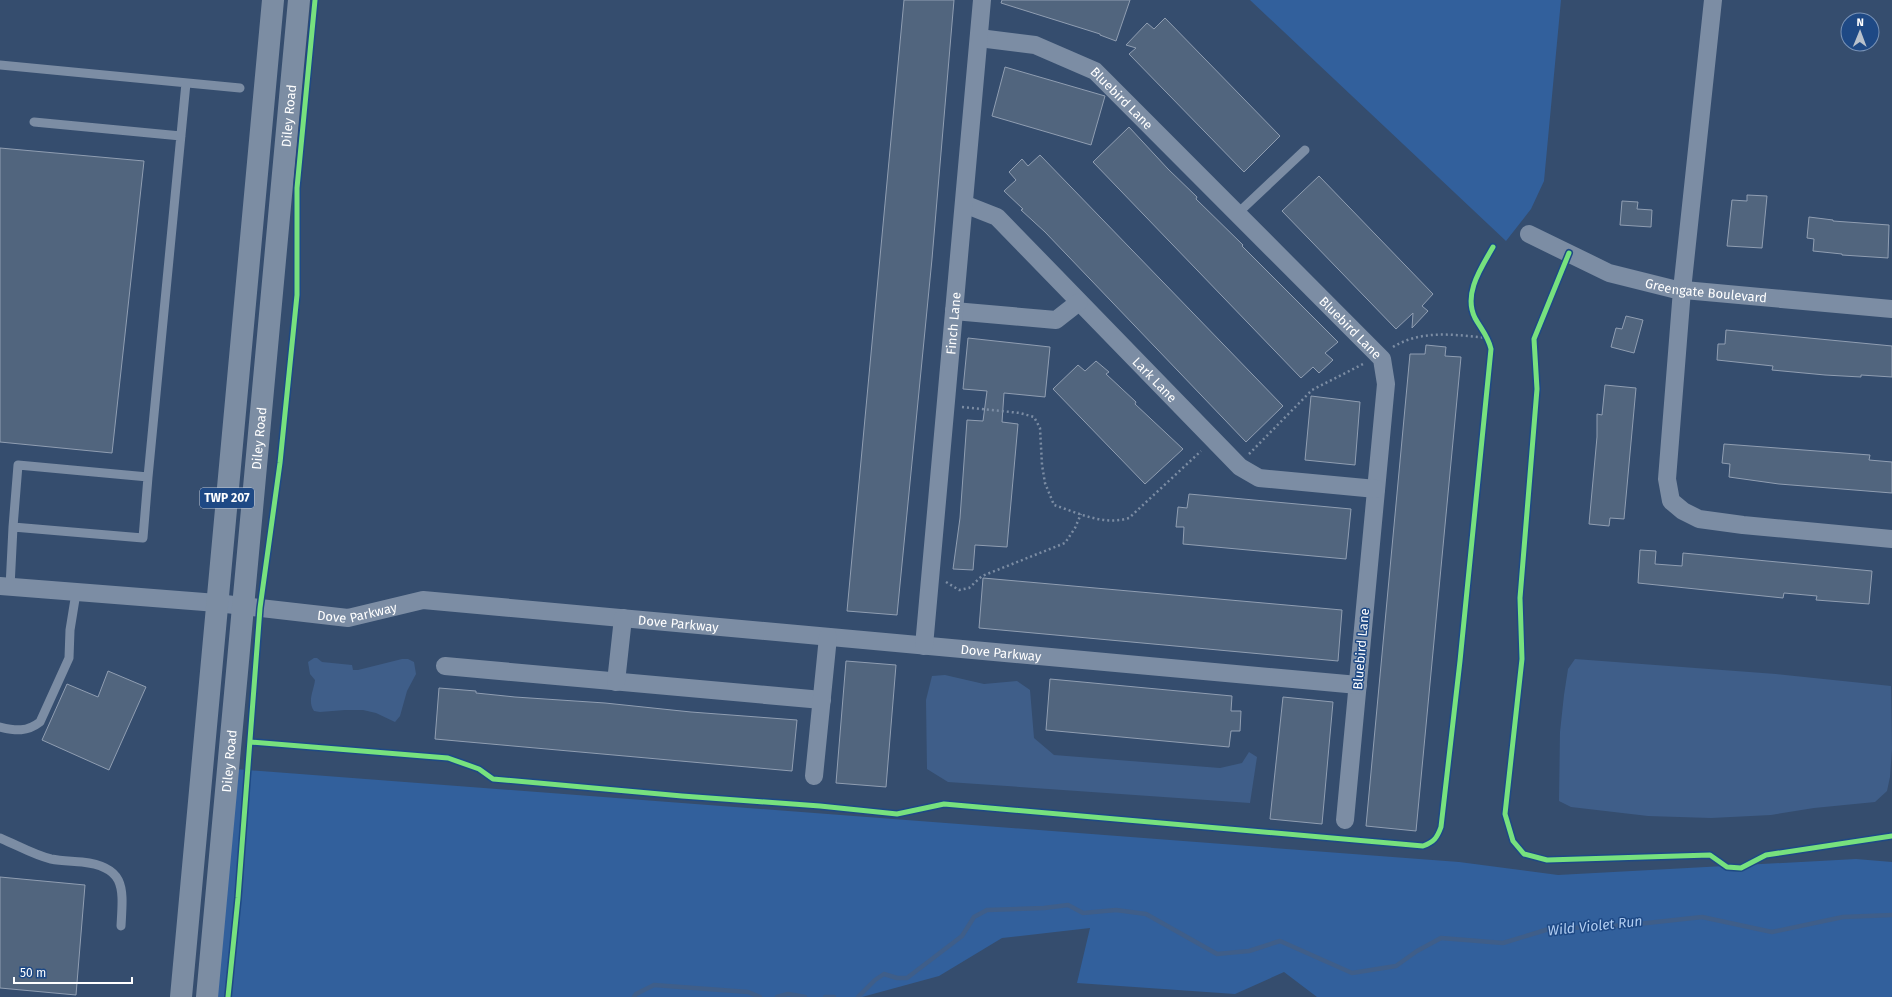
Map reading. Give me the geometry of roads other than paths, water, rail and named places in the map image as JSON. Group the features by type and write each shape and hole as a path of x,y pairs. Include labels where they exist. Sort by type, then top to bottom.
{"highway":[{"name":"Diley Road","path":"181,997 273,0"},
{"name":"Diley Road","path":"207,997 299,0"}],"street":[{"name":"Finch Lane","path":"924,646 982,0"},
{"path":"1713,0 1682,290 1667,479 1671,501 1683,511 1699,519 1743,526 1892,539"},
{"name":"Bluebird Lane","path":"979,38 1035,45 1096,71 1382,359 1386,384 1345,820"},
{"name":"Lark Lane","path":"964,204 996,217 1238,465 1259,478 1376,489"},
{"name":"Greengate Boulevard","path":"1529,234 1609,273 1682,290 1892,309"},
{"path":"954,311 1056,320 1079,302"},
{"name":"Dove Parkway","path":"5,587 217,603 348,618 423,600 1358,685"},
{"path":"616,682 623,618"},
{"path":"814,776 828,637"},
{"path":"445,666 822,700"}],"lane":[{"path":"0,65 240,88"},
{"path":"13,526 143,538 186,82"},
{"path":"34,122 180,136"},
{"path":"1238,213 1305,150"},
{"path":"5,587 13,526 18,465 148,477"},
{"path":"0,727 20,731 31,729 40,722 69,658 70,630 76,593"},
{"path":"0,838 51,859 84,862 108,870 116,875 121,884 123,899 121,926"}],"waterway":[{"name":"Wild Violet Run","path":"858,997 875,980 884,974 897,978 907,978 962,936 974,917 987,910 1044,908 1068,905 1083,913 1116,910 1146,914 1217,954 1249,951 1280,941 1352,973 1396,966 1417,951 1441,938 1503,943 1549,929 1629,925 1702,917 1772,932 1843,917 1892,915"},
{"name":"Wild Violet Run","path":"634,997 636,994 654,985 748,992 760,997"},
{"name":"Wild Violet Run","path":"777,997 788,994 805,997"},
{"name":"Wild Violet Run","path":"825,997 834,997"}]}
